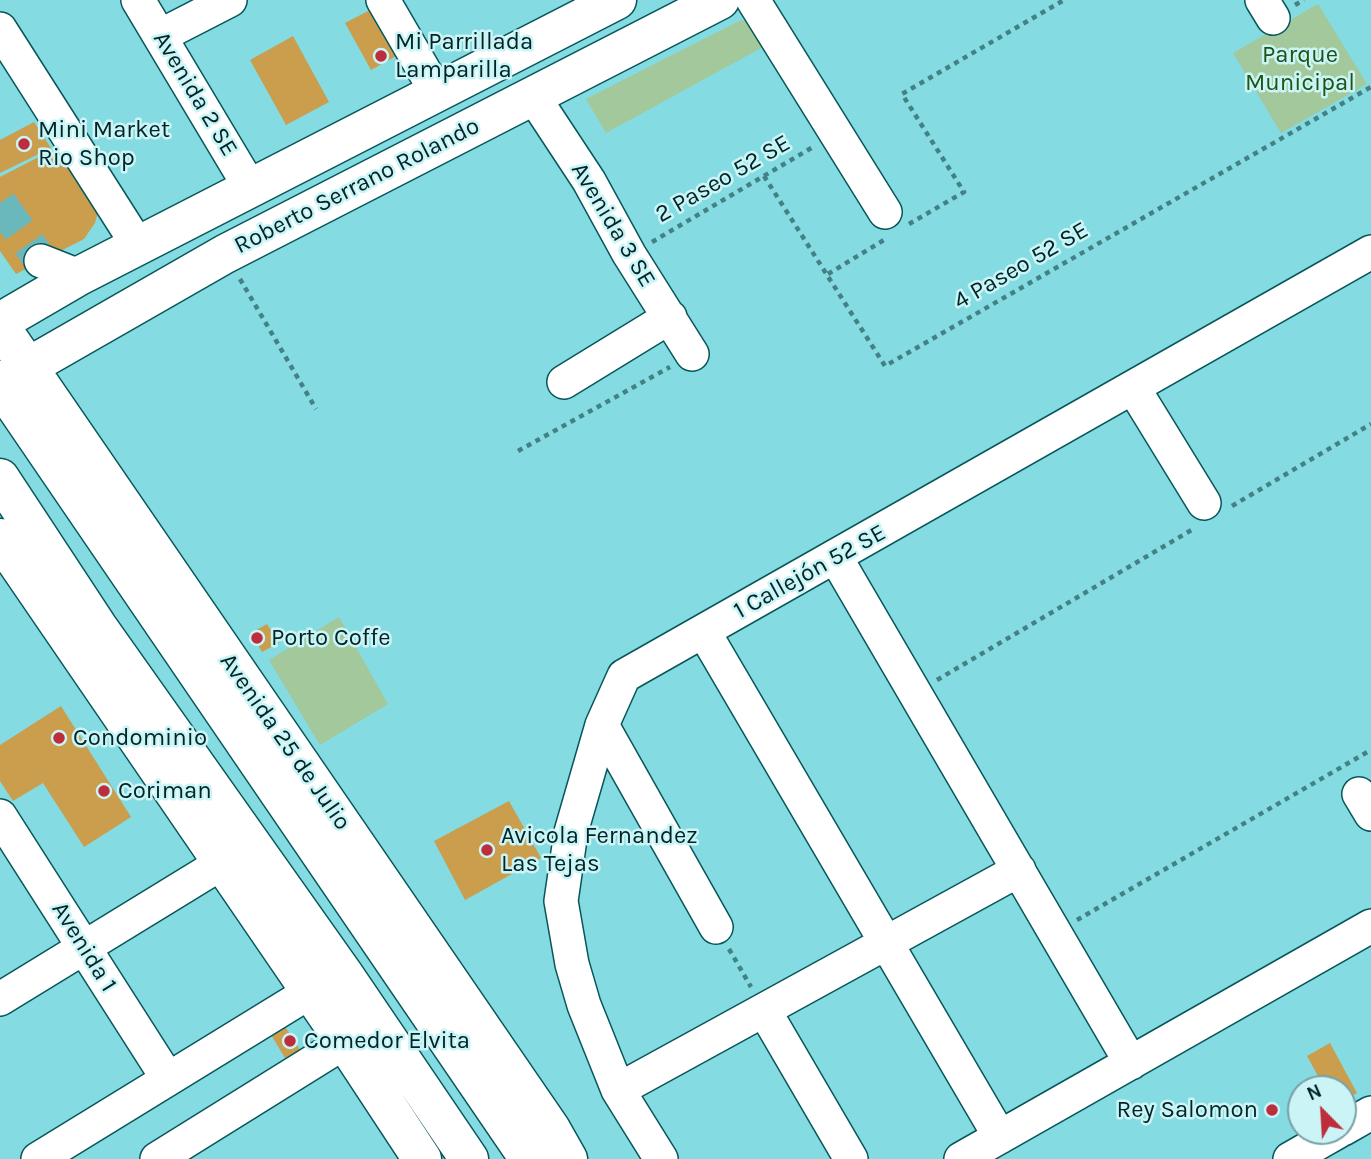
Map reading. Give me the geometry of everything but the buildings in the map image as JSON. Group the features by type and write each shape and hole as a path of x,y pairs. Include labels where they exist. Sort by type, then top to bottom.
{"main road":[{"name":"Roberto Serrano Rolando","path":"0,324 79,276 617,0"},
{"name":"Roberto Serrano Rolando","path":"9,378 225,254 720,0"},
{"path":"0,324 26,326 290,221"},
{"name":"Avenida 25 de Julio","path":"0,324 9,378 529,1159"},
{"name":"Avenida 25 de Julio","path":"9,378 551,1129 568,1159"},
{"path":"0,478 98,627 345,976 469,1159"},
{"path":"0,538 422,1159"}],"street":[{"name":"Avenida 2 SE","path":"138,0 251,189"},
{"path":"160,36 230,0"},
{"path":"383,0 437,93"},
{"path":"753,0 892,226"},
{"path":"0,29 139,247"},
{"name":"Avenida 3 SE","path":"533,96 589,181 629,254 692,354"},
{"name":"1 Callejón 52 SE","path":"661,1159 618,1090 581,995 572,964 561,901 571,832 601,725 624,676 1134,389 1371,252"},
{"path":"41,261 79,276"},
{"path":"564,382 670,317"},
{"path":"1134,389 1211,512"},
{"path":"836,558 1131,1063"},
{"path":"704,632 1000,1137"},
{"path":"601,725 716,927"},
{"name":"Avenida 1","path":"3,827 84,946 168,1079"},
{"path":"0,999 222,863"},
{"path":"618,1090 1019,870"},
{"path":"961,1159 1371,926"},
{"path":"38,1159 310,992"},
{"path":"764,1010 851,1159"},
{"path":"157,1159 345,1042"},
{"path":"1293,1158 1315,1145"}],"path":[{"path":"828,274 892,226 964,192 902,94 1064,0"},
{"name":"4 Paseo 52 SE","path":"764,176 885,366 1371,87"},
{"name":"2 Paseo 52 SE","path":"629,254 835,134"},
{"path":"225,254 316,410"},
{"path":"517,451 692,354"},
{"path":"915,693 1211,512 1371,424"},
{"path":"1056,933 1371,750"},
{"path":"716,927 764,1010"}],"green space":[{"name":"Parque Municipal","path":"1318,4 1367,84 1281,133 1233,53"},
{"path":"739,21 755,22 772,42 606,133 586,99"},
{"path":"339,617 388,704 320,745 269,660"}],"tunnel":[{"path":"0,203 41,261"}],"place":[{"name":"Mi Parrillada Lamparilla","path":"381,56"},
{"name":"Mini Market Rio Shop","path":"24,144"},
{"name":"Porto Coffe","path":"257,638"},
{"name":"Condominio","path":"59,738"},
{"name":"Coriman","path":"104,791"},
{"name":"Avicola Fernandez Las Tejas","path":"487,850"},
{"name":"Comedor Elvita","path":"290,1041"},
{"name":"Rey Salomon","path":"1272,1110"}]}
